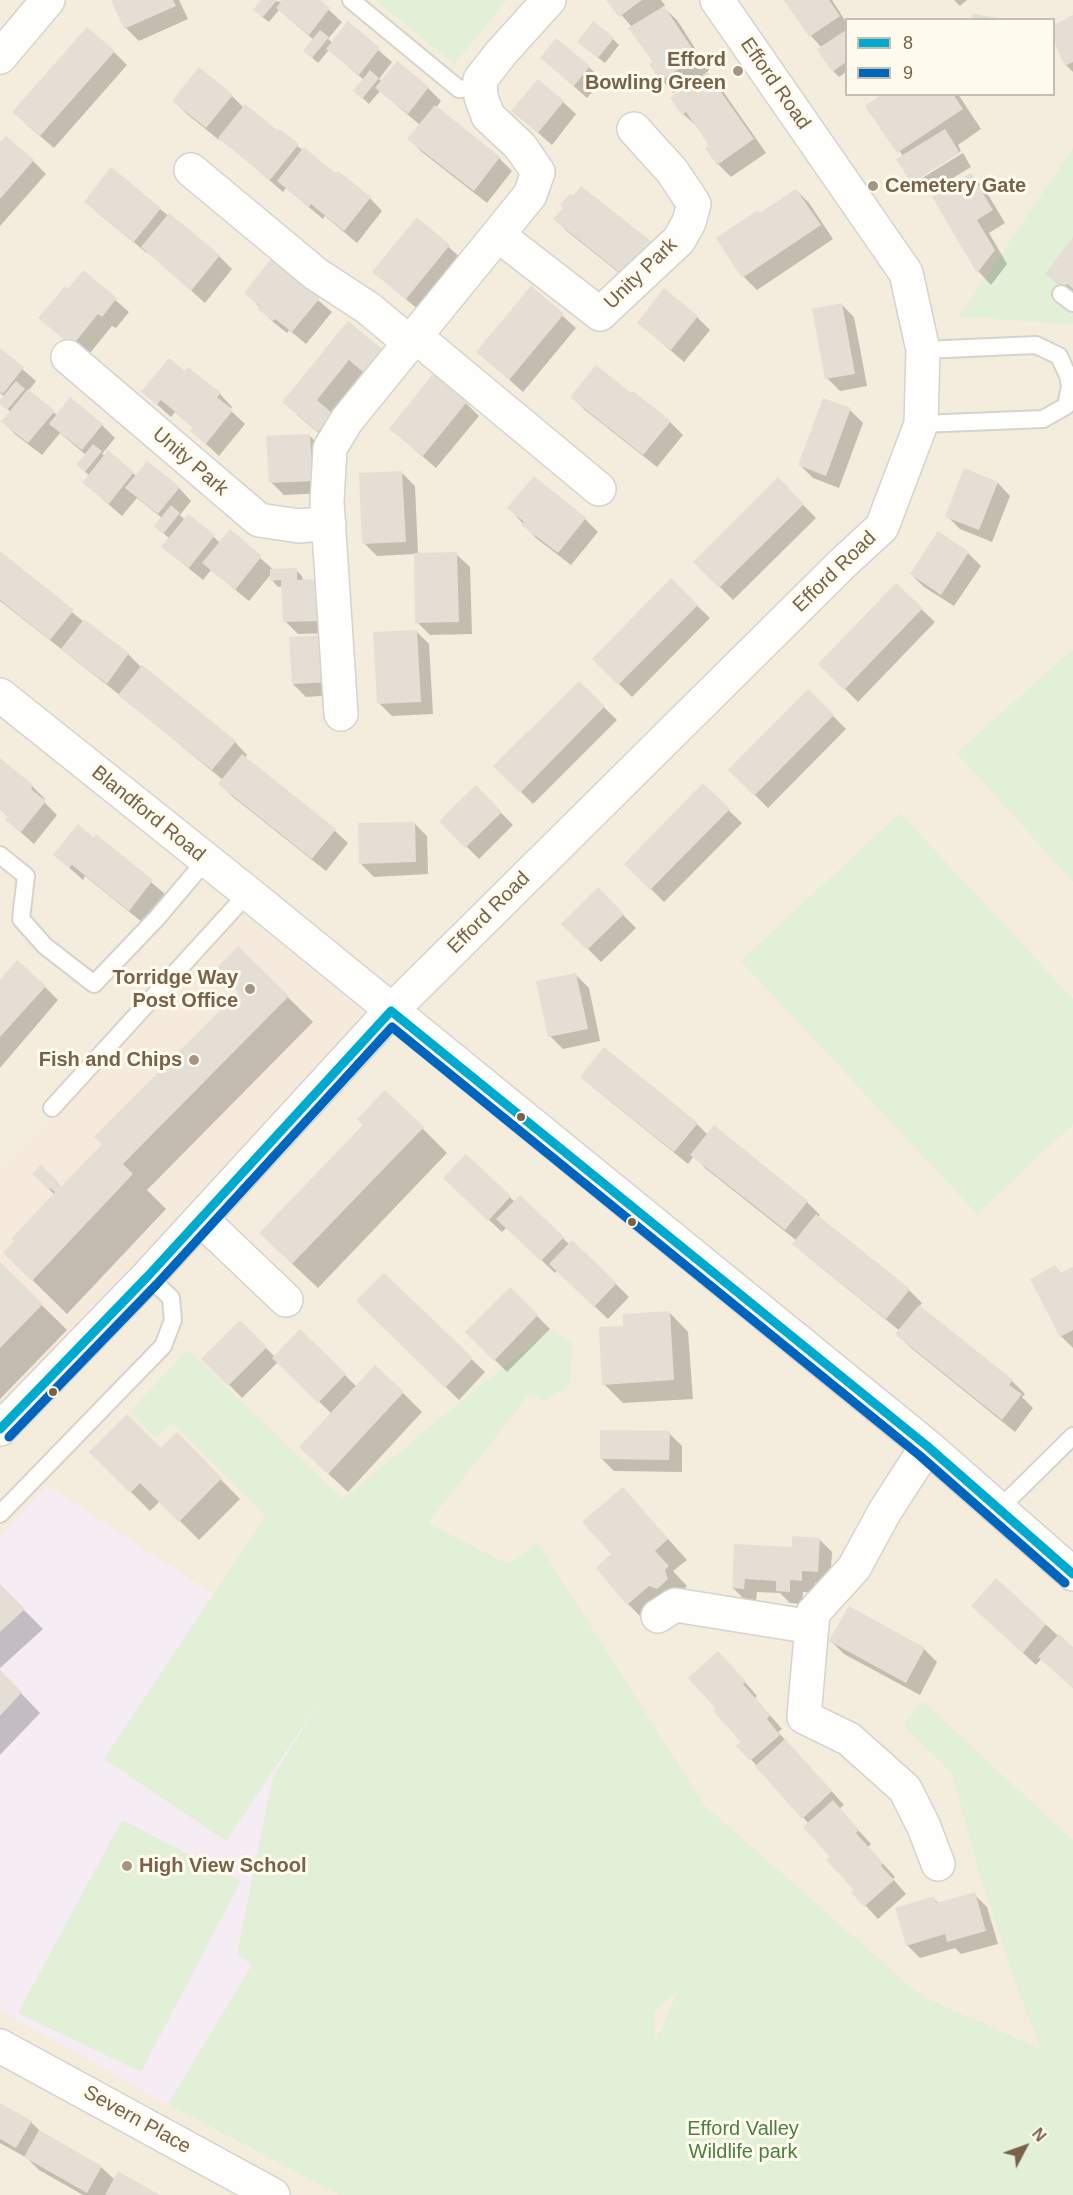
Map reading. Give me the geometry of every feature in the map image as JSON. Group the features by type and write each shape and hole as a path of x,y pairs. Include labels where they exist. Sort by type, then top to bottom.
{"street":[{"path":"0,57 48,0"},
{"path":"341,714 327,502 330,448 347,420 530,195 538,172 520,146 488,116 481,97 480,80 549,0"},
{"name":"Efford Road","path":"0,1429 148,1276 391,1011 834,571 882,527 921,424 923,350 906,273 717,0"},
{"name":"Unity Park","path":"498,235 600,314 679,240 689,222 694,204 672,171 634,129"},
{"path":"191,170 316,274 412,340 598,489"},
{"name":"Unity Park","path":"68,357 259,520 299,526 330,523"},
{"name":"Blandford Road","path":"0,695 248,893 927,1446 1073,1574"},
{"path":"201,1219 286,1299"},
{"path":"927,1446 885,1510 854,1568 813,1613 804,1717 849,1739 905,1789 924,1827 938,1864"},
{"path":"658,1616 675,1605 812,1627"},
{"name":"Severn Place","path":"0,2046 273,2195"}],"lane":[{"path":"351,0 459,89 481,87"},
{"path":"921,424 1043,419 1070,409 1071,376 1059,356 1036,345 923,350"},
{"path":"0,855 26,876 21,919 45,946 94,984 157,918 206,860"},
{"path":"52,1108 248,893"},
{"path":"0,1514 163,1346 173,1320 171,1298 148,1276"},
{"path":"999,1509 1073,1436"}],"shaded area":[{"path":"0,0 1073,0 1073,2195 0,2195"},
{"path":"248,893 391,1011 0,1423 0,1168"},
{"name":"High View School","path":"47,1485 337,1675 252,1965 168,2104 0,2010 0,1537"}],"green space":[{"path":"376,0 507,0 454,64"},
{"path":"1073,148 1073,324 959,317"},
{"path":"1073,649 1073,882 957,753"},
{"path":"900,813 1073,999 1073,1124 977,1214 741,961"},
{"name":"Efford Valley Wildlife park","path":"551,1330 572,1343 570,1385 544,1401 530,1393 428,1523 508,1564 538,1543 704,1805 921,1996 1041,2049 1017,1987 979,1871 952,1773 903,1725 923,1701 1073,1841 1073,2195 340,2195 168,2104 252,1965 237,1954 273,1777 322,1698 226,1841 104,1759 265,1516 173,1424 156,1438 130,1411 188,1350 343,1499","holes":["679,1989 655,2045 654,2012"]},
{"path":"122,1820 241,1881 141,2072 18,2013"}],"building":[{"path":"111,0 173,0 176,6 124,29"},
{"path":"261,0 277,0 263,17 253,10"},
{"path":"282,0 320,0 330,8 309,35 276,8"},
{"path":"606,0 642,0 619,17"},
{"path":"784,0 829,0 840,16 809,37"},
{"path":"664,6 698,57 660,81 649,64 653,62 628,28"},
{"path":"973,14 999,18 972,18"},
{"path":"1073,15 1073,62 1065,66 1055,44 1055,24"},
{"path":"348,21 380,48 359,75 326,49"},
{"path":"593,21 614,38 598,58 577,42"},
{"path":"87,27 115,51 40,136 12,112"},
{"path":"320,30 329,37 312,58 303,51"},
{"path":"845,31 845,63 832,72 817,49"},
{"path":"556,38 590,66 574,86 540,58"},
{"path":"397,61 429,87 408,114 375,88"},
{"path":"199,67 233,95 206,128 172,101"},
{"path":"370,70 379,78 362,99 353,91"},
{"path":"707,72 754,139 717,165 705,148 709,146 686,112 682,115 670,98"},
{"path":"538,79 564,101 538,133 511,111"},
{"path":"880,96 954,96 963,109 897,153 865,106"},
{"path":"245,104 278,131 279,129 299,144 270,180 218,138"},
{"path":"435,105 500,157 474,191 407,139"},
{"path":"945,129 960,153 911,183 896,159"},
{"path":"6,136 34,160 0,199 0,142"},
{"path":"304,147 336,174 338,171 371,197 344,231 311,204 309,207 277,181"},
{"path":"111,167 161,208 134,242 84,202"},
{"path":"971,173 993,210 977,220 995,250 977,273 932,197"},
{"path":"581,186 651,241 624,276 553,219 563,208 560,205 570,194 573,196"},
{"path":"796,189 821,225 742,278 716,238 758,210 760,213"},
{"path":"169,213 220,255 191,291 141,247"},
{"path":"417,217 450,245 406,299 372,272"},
{"path":"1073,237 1073,289 1067,284 1064,288 1045,274"},
{"path":"271,259 320,298 292,332 257,308 260,306 244,293"},
{"path":"83,270 117,298 102,317 98,314 72,346 38,318 65,286 68,289"},
{"path":"531,286 564,314 509,380 476,352"},
{"path":"664,288 698,316 671,350 637,323"},
{"path":"842,303 855,374 825,379 812,309"},
{"path":"348,321 382,349 364,373 349,360 317,400 333,414 318,432 282,402"},
{"path":"0,348 24,367 3,394 0,392"},
{"path":"169,358 185,371 188,367 221,393 217,397 233,410 206,444 190,431 193,427 161,400 157,405 141,392"},
{"path":"596,365 671,421 643,455 570,397"},
{"path":"433,374 467,402 423,456 389,429"},
{"path":"16,381 25,389 7,410 0,404 0,400"},
{"path":"28,389 55,411 28,443 1,422"},
{"path":"70,397 103,424 82,450 49,424"},
{"path":"823,398 851,408 826,476 798,465"},
{"path":"310,434 313,481 269,483 266,436"},
{"path":"93,444 102,451 85,472 76,465"},
{"path":"108,450 134,472 109,504 82,483"},
{"path":"147,461 180,487 158,514 125,488"},
{"path":"964,468 998,482 979,530 945,517"},
{"path":"402,471 406,542 362,544 359,473"},
{"path":"534,476 586,518 558,553 521,525 524,522 507,508"},
{"path":"778,477 804,504 719,588 693,562"},
{"path":"171,505 180,513 163,534 154,526"},
{"path":"188,514 215,535 189,568 161,547"},
{"path":"230,529 262,556 235,590 202,563"},
{"path":"938,531 969,552 941,595 910,574"},
{"path":"0,551 74,610 50,640 0,600"},
{"path":"457,552 459,622 415,623 414,553"},
{"path":"297,568 297,580 316,579 318,621 283,622 281,580 270,581 270,569"},
{"path":"671,578 698,605 618,685 592,659"},
{"path":"896,583 923,608 844,690 818,664"},
{"path":"84,619 129,653 107,684 61,649"},
{"path":"417,630 421,702 377,704 373,632"},
{"path":"333,635 335,682 292,684 289,637"},
{"path":"142,665 236,741 212,770 118,695"},
{"path":"579,681 605,706 520,793 493,766"},
{"path":"808,689 834,715 754,796 728,770"},
{"path":"242,754 336,829 312,859 218,784"},
{"path":"0,758 33,785 31,789 46,801 21,832 5,820 8,816 0,809"},
{"path":"703,783 730,809 650,890 624,864"},
{"path":"476,785 502,812 465,848 439,821"},
{"path":"415,822 416,862 359,864 358,823"},
{"path":"78,824 94,838 96,834 153,880 129,911 72,865 69,868 53,855"},
{"path":"598,887 624,914 587,950 561,924"},
{"path":"238,946 289,996 123,1164 133,1174 32,1281 3,1253 14,1241 11,1239 55,1192 50,1188 49,1190 32,1174 41,1165 58,1181 56,1183 61,1187 102,1144 94,1137 238,992 215,970"},
{"path":"17,960 46,986 0,1037 0,980"},
{"path":"576,973 588,1029 548,1037 536,981"},
{"path":"604,1047 698,1123 674,1152 580,1077"},
{"path":"385,1090 424,1127 292,1264 259,1233 363,1125 357,1119"},
{"path":"714,1125 808,1201 785,1230 690,1155"},
{"path":"466,1154 511,1196 488,1221 443,1178"},
{"path":"520,1195 564,1237 541,1261 496,1219"},
{"path":"816,1214 910,1289 886,1319 792,1244"},
{"path":"572,1240 617,1283 594,1307 549,1264"},
{"path":"0,1262 43,1304 0,1348"},
{"path":"1055,1265 1060,1273 1073,1267 1073,1330 1060,1337 1030,1279"},
{"path":"384,1273 473,1358 445,1388 356,1301"},
{"path":"510,1287 538,1315 494,1361 465,1332"},
{"path":"919,1305 1013,1380 1009,1385 1022,1394 1002,1420 895,1334"},
{"path":"670,1311 674,1380 602,1385 599,1327 623,1326 623,1314"},
{"path":"240,1320 267,1347 228,1386 201,1359"},
{"path":"300,1329 346,1374 318,1403 272,1358"},
{"path":"375,1365 404,1392 328,1474 299,1447"},
{"path":"127,1414 161,1448 177,1432 222,1478 179,1522 140,1483 130,1493 89,1452"},
{"path":"600,1430 670,1431 669,1460 600,1459"},
{"path":"623,1487 668,1539 655,1551 669,1566 665,1570 668,1579 657,1589 649,1586 627,1605 596,1568 611,1554 582,1522"},
{"path":"792,1536 820,1538 818,1572 802,1571 802,1581 790,1580 790,1592 776,1591 776,1581 745,1579 744,1589 732,1588 734,1544 792,1547"},
{"path":"996,1578 1046,1624 1023,1653 971,1606"},
{"path":"0,1584 25,1609 0,1632"},
{"path":"849,1606 925,1648 906,1683 829,1641"},
{"path":"1059,1634 1073,1647 1073,1688 1038,1657"},
{"path":"718,1651 746,1682 743,1684 770,1715 767,1719 780,1735 750,1761 736,1746 741,1742 688,1678"},
{"path":"0,1670 22,1692 0,1716"},
{"path":"785,1739 832,1791 802,1819 755,1766"},
{"path":"833,1800 859,1830 856,1833 883,1863 881,1866 894,1880 864,1907 851,1892 854,1890 826,1860 830,1857 803,1827"},
{"path":"975,1892 986,1931 947,1942 945,1934 906,1946 895,1908 934,1896 936,1903"},
{"path":"0,2103 32,2121 16,2148 0,2139"},
{"path":"39,2130 102,2166 87,2193 24,2157"},
{"path":"118,2171 149,2189 160,2195 105,2195"}],"transit line":[{"name":"8","path":"0,1429 148,1276 391,1011 927,1446 1073,1574"},
{"name":"9","path":"9,1437 157,1284 392,1027 919,1455 1065,1583"}],"place":[{"name":"Efford Bowling Green","path":"738,71"},
{"name":"Cemetery Gate","path":"873,186"},
{"name":"Torridge Way Post Office","path":"250,989"},
{"name":"Fish and Chips","path":"194,1060"},
{"name":"High View School","path":"127,1866"}]}
